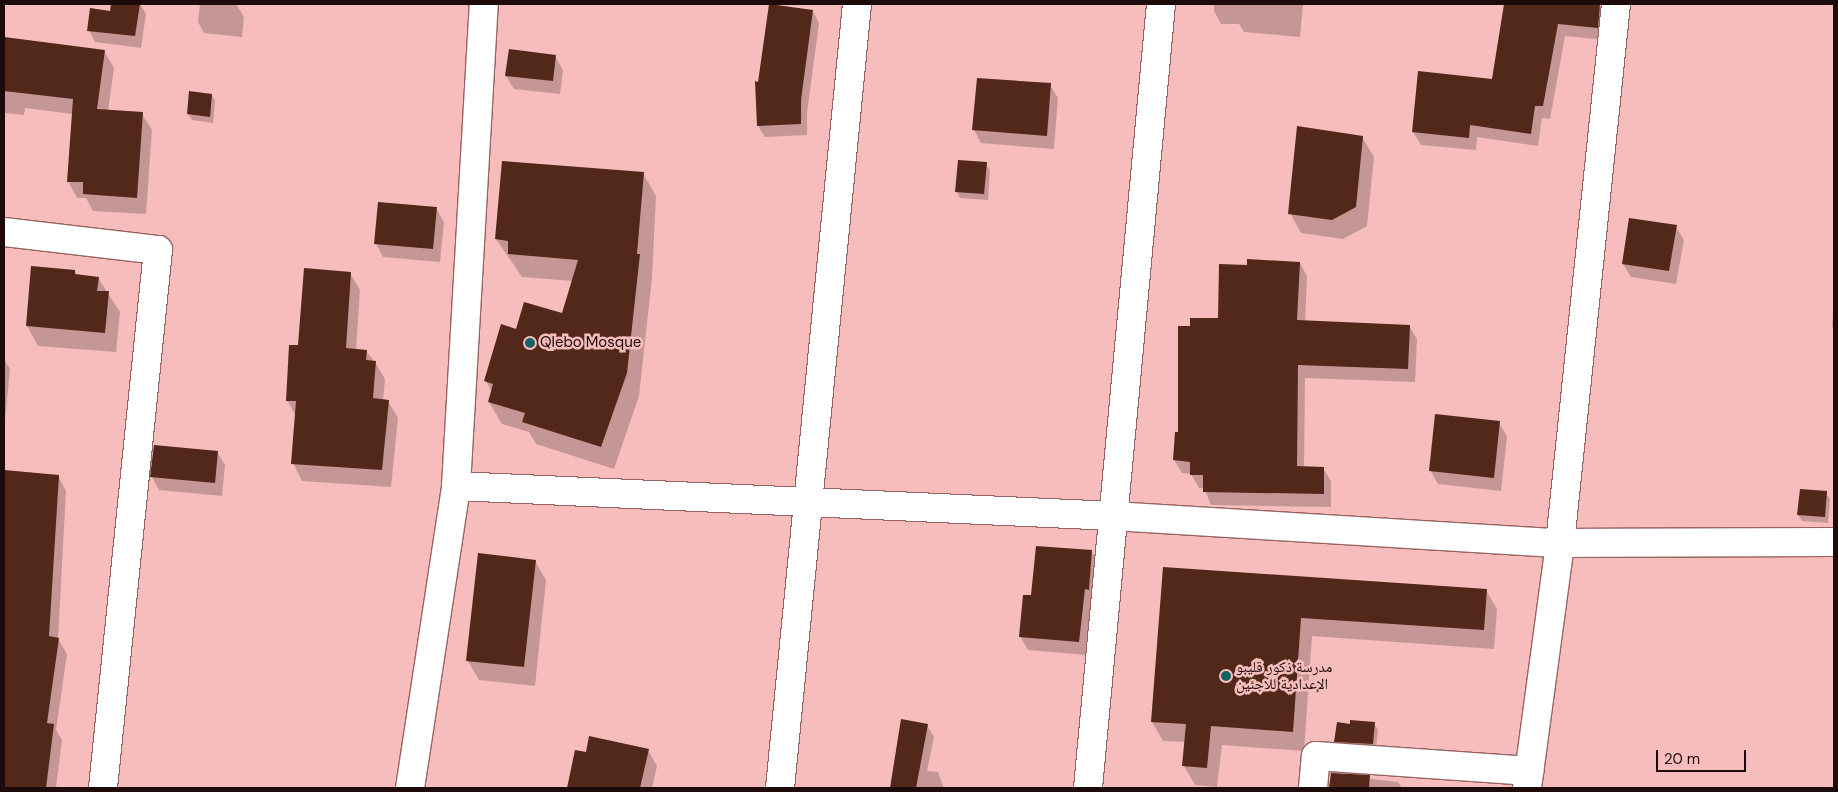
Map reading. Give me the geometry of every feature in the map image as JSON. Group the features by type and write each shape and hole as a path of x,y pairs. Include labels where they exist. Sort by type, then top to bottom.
{"street":[{"path":"410,788 456,486 484,4"},
{"path":"780,788 858,4"},
{"path":"1088,788 1161,4"},
{"path":"1313,788 1316,756 1528,780 1560,543 1616,4"},
{"path":"4,232 158,250 103,788"},
{"path":"456,486 1114,516 1560,543 1834,542"}],"building":[{"path":"111,4 140,4 135,36 87,31 90,8 110,11"},
{"path":"769,4 813,10 801,100 801,124 757,126 755,81 758,82"},
{"path":"1504,4 1600,5 1598,28 1558,24 1543,106 1535,106 1531,134 1470,125 1469,138 1412,132 1418,71 1492,79"},
{"path":"4,37 105,50 97,109 143,112 137,198 83,194 83,182 67,182 73,99 4,91"},
{"path":"509,49 556,55 553,81 505,76"},
{"path":"977,78 1051,83 1047,136 972,130"},
{"path":"189,91 212,94 210,117 187,114"},
{"path":"1297,126 1363,136 1356,207 1332,220 1288,214"},
{"path":"958,160 987,162 984,194 955,192"},
{"path":"502,161 644,172 637,254 640,254 627,373 601,447 522,422 525,413 488,402 493,384 484,381 501,324 516,329 524,302 562,313 578,260 508,254 508,241 495,239"},
{"path":"378,202 437,207 433,249 374,244"},
{"path":"1629,218 1677,225 1669,271 1622,264"},
{"path":"1247,259 1300,262 1297,320 1410,325 1408,369 1298,365 1297,466 1324,467 1324,494 1203,492 1203,475 1190,475 1190,462 1173,460 1175,432 1178,432 1178,326 1190,326 1190,318 1218,318 1219,264 1247,265"},
{"path":"31,266 75,270 75,274 99,277 97,291 109,291 105,333 26,326"},
{"path":"304,268 351,272 346,348 367,350 366,360 376,361 373,398 389,400 382,470 291,464 296,401 286,401 289,345 298,345"},
{"path":"1435,414 1500,421 1494,478 1429,471"},
{"path":"154,445 218,451 215,483 150,477"},
{"path":"4,470 59,475 49,636 59,638 47,723 54,724 46,788 4,788"},
{"path":"1800,489 1827,491 1825,517 1797,515"},
{"path":"1036,546 1092,550 1089,590 1085,589 1079,642 1019,637 1023,595 1031,595"},
{"path":"478,553 536,560 524,667 466,661"},
{"name":"مدرسة ذكور قليبو الإعدادية للاجئين","path":"1163,567 1487,589 1484,630 1301,618 1293,732 1211,726 1207,768 1182,766 1186,724 1151,722"},
{"path":"901,719 928,724 916,788 890,788"},
{"path":"1350,720 1375,722 1373,744 1334,742 1337,722 1350,724"},
{"path":"589,736 649,749 640,788 567,788 575,750 586,752"},
{"path":"1331,773 1370,775 1369,788 1329,788"}],"place":[{"name":"Qlebo Mosque","path":"530,343"},
{"name":"مدرسة ذكور قليبو الإعدادية للاجئين","path":"1226,676"}]}
